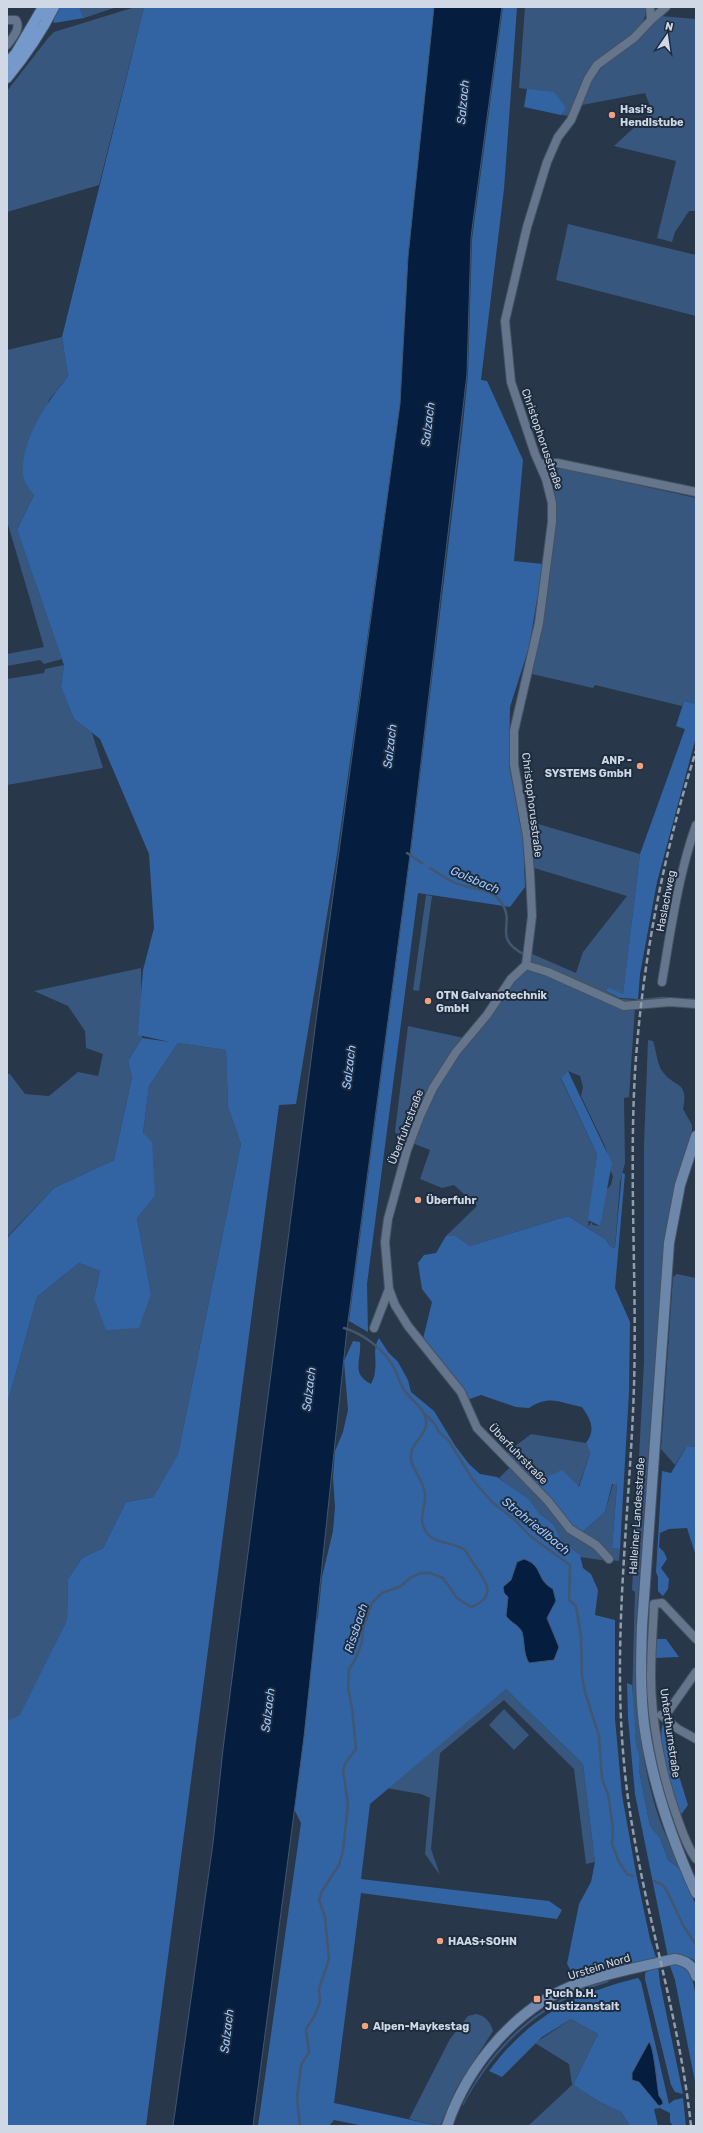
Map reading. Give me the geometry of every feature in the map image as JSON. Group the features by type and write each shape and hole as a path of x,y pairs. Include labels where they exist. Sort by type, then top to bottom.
{"main road":[{"path":"7,63 16,53 43,7"},
{"path":"7,78 31,46 54,7"},
{"name":"Halleiner Landesstraße","path":"696,1136 680,1185 668,1250 642,1626 641,1671 644,1723 657,1793 668,1826 696,1892"},
{"name":"Urstein Nord","path":"447,2126 466,2084 484,2057 507,2030 541,2004 580,1983 675,1959 685,1961 691,1965 696,1976"}],"street":[{"path":"650,7 651,20"},
{"name":"Christophorusstraße","path":"526,965 532,916 527,836 514,765 514,731 539,623 552,522 550,490 541,464 535,454 511,382 505,321 527,227 547,162 558,137 571,120 591,74 597,65 634,38 666,7"},
{"path":"7,20 16,20 18,24 18,29 7,45"},
{"path":"541,464 557,463 696,492"},
{"name":"Haslachweg","path":"662,982 678,889 688,848 696,825"},
{"path":"526,965 548,972 624,1006 670,1002 696,1004"},
{"name":"Überfuhrstraße","path":"526,965 511,979 487,1015 456,1052 433,1088 420,1116 407,1150 388,1219 385,1242 390,1289 395,1305 408,1326 461,1392 477,1428 548,1501 570,1529 596,1545 608,1559"},
{"name":"Überfuhrstraße","path":"374,1328 390,1289"},
{"name":"Unterthurnstraße","path":"696,1639 662,1603 654,1604 651,1678 654,1714 666,1781 672,1805 682,1832 696,1859"},
{"path":"665,1716 696,1672"},
{"path":"654,1714 665,1716 678,1729 696,1739"}],"shaded area":[{"path":"59,7 79,7 84,18 54,23 53,20"},
{"path":"79,7 117,7 84,18"},
{"path":"135,7 144,7 99,185 7,212 7,91 54,32"},
{"path":"144,7 434,7 408,257 400,404 337,854 296,1104 279,1105 146,2126 7,2126 7,1721 20,1715 67,1620 68,1579 82,1558 103,1548 126,1502 153,1497 178,1454 241,1144 228,1107 226,1050 178,1043 149,1086 143,1133 152,1142 155,1196 137,1218 151,1293 139,1328 106,1330 94,1298 100,1271 79,1263 37,1297 7,1405 7,1238 54,1188 114,1160 132,1077 128,1061 142,1038 170,1042 138,1035 143,970 154,928 149,854 100,739 74,719 61,687 64,665 17,530 34,495 23,476 23,462 26,449 36,423 51,398 68,376 62,337"},
{"path":"503,7 517,7 504,189 481,380 487,381 523,460 514,561 543,564 529,647 510,707 509,766 523,836 525,887 510,907 418,893 367,1284 368,1332 349,1321 411,850 462,433 468,375 472,239"},
{"path":"525,7 646,7 645,17 635,32 596,62 586,80 570,116 561,115 565,108 527,89 519,88"},
{"path":"660,16 696,19 696,211 689,211 675,232 672,242 657,238 676,161 614,146 652,111 645,93 582,105 595,76 613,54"},
{"path":"527,89 554,92 566,108 561,115 524,107"},
{"path":"568,224 696,255 696,316 556,280"},
{"path":"62,337 68,376 49,400 23,477 34,495 17,530 62,659 44,664 40,660 7,666 7,654 44,647 7,521 7,350"},
{"path":"562,468 696,498 696,704 684,701 682,706 595,685 593,688 532,674 547,595 557,516 553,481 556,470"},
{"path":"64,665 61,687 74,719 92,733 103,768 7,785 7,679 44,673 45,669"},
{"path":"684,701 696,704 696,737 657,882 640,974 638,999 620,998 606,991 608,987 623,994 640,854 685,729 676,726"},
{"path":"528,821 640,854 623,995 608,987 606,991 595,990 530,961 530,953 576,973 583,952 627,896 534,868"},
{"path":"426,895 432,896 419,991 413,990"},
{"path":"141,968 142,1038 128,1061 132,1077 114,1160 54,1188 7,1237 7,1074 10,1074 25,1094 49,1096 78,1072 98,1076 103,1054 86,1048 85,1031 68,1006 34,991"},
{"path":"529,970 635,1007 629,1097 624,1098 625,1163 620,1182 615,1248 611,1247 605,1239 568,1216 470,1246 456,1236 446,1236 477,1206 454,1185 442,1188 420,1179 430,1150 412,1143 443,1076 515,979 524,971","holes":["568,1071 580,1076 583,1087 581,1096 604,1144 607,1152 608,1165 613,1176 611,1185 604,1192 600,1226 593,1225 591,1222 588,1227 597,1154 561,1079"]},
{"path":"408,1026 464,1038 415,1121 406,1142 403,1143 398,1139 395,1131"},
{"path":"648,1040 653,1041 662,1071 682,1089 684,1093 683,1109 692,1125 692,1131 676,1182 664,1242 636,1626 637,1701 647,1775 661,1824 680,1869 668,1860 660,1838 650,1826 639,1770 639,1756 636,1744 632,1699 635,1592 632,1590 644,1362 644,1145"},
{"path":"178,1043 226,1050 228,1107 241,1144 178,1454 153,1497 126,1502 103,1548 82,1558 68,1579 67,1620 20,1716 7,1721 7,1405 37,1297 79,1263 100,1271 94,1298 151,1293 137,1218 155,1196 143,1133 149,1086"},
{"path":"568,1071 612,1163 600,1226 588,1220 597,1154 561,1078"},
{"path":"622,1173 625,1174 615,1288 630,1322 629,1392 620,1549 612,1548 617,1484 612,1484 605,1512 580,1534 571,1528 534,1483 562,1470 579,1487 590,1453 586,1443 592,1429 588,1416 582,1407 549,1400 543,1401 529,1408 516,1407 481,1395 467,1400 423,1339 432,1302 422,1289 418,1263 424,1255 436,1253 446,1236 456,1236 470,1246 568,1216 605,1239 611,1247 615,1248"},
{"path":"677,1274 696,1278 696,1451 695,1447 687,1446 675,1465 661,1449 673,1277"},
{"path":"379,1338 388,1352 398,1362 408,1380 411,1392 434,1411 456,1447 469,1464 480,1474 497,1477 528,1499 539,1513 554,1525 561,1540 580,1555 583,1568 591,1574 598,1590 595,1615 615,1620 615,1719 622,1795 650,1939 657,1960 576,1979 567,1964 579,1904 591,1882 595,1862 583,1764 506,1689 370,1804 361,1879 549,1901 562,1910 557,1919 361,1893 334,2103 439,2126 364,2126 334,2120 329,2126 258,2126 301,1823 291,1803 293,1785 301,1764 299,1746 311,1642 318,1617 322,1577 333,1531 335,1507 333,1478 335,1451 343,1432 348,1410 344,1361 353,1341 360,1342 359,1371 365,1380 371,1384 375,1374 375,1350"},
{"path":"531,1434 586,1443 590,1453 578,1488 534,1483 505,1454"},
{"path":"687,1446 696,1447 696,1556 687,1528 669,1529 660,1533 659,1547 664,1552 667,1559 661,1568 669,1579 668,1589 663,1596 658,1591 658,1577 656,1572 662,1471 671,1473"},
{"path":"511,1466 596,1547 608,1561 580,1557 580,1555 561,1540 554,1525 539,1513 527,1499 499,1478"},
{"path":"613,1484 617,1484 612,1548 620,1549 619,1561 611,1560 580,1534 605,1512"},
{"path":"656,1639 666,1639 679,1657 655,1658"},
{"path":"627,1683 632,1685 636,1744 639,1755 639,1770 650,1826 660,1838 668,1860 680,1869 696,1905 696,1963 691,1958 687,1957 668,1957 635,1794 628,1718"},
{"path":"506,1689 583,1764 595,1862 586,1864 574,1769 504,1700 440,1753 431,1849 440,1875 425,1854 430,1798 421,1794 386,1788"},
{"path":"504,1709 529,1735 514,1750 489,1725"},
{"path":"663,1724 688,1805 680,1816 670,1783 664,1755 661,1732"},
{"path":"669,1963 688,1971 695,1993 697,2009 696,2087 675,1980"},
{"path":"658,1965 660,1983 683,2094 675,2092 671,2085 645,1979 645,1973"},
{"path":"638,1978 641,1982 669,2104 674,2100 683,2098 686,2126 673,2126 670,2122 670,2113 660,2108 654,2109 658,2126 630,2126 621,2112 600,2102 573,2085 598,2034 571,2019 542,2037 502,2077 489,2071 504,2052 520,2036 554,2010 593,1992"},
{"path":"607,1980 609,1982 585,1990 563,2001 523,2028 490,2064 463,2106 475,2082 489,2062 522,2026 562,1999 584,1988"},
{"path":"476,2014 487,2020 493,2031 456,2089 440,2126 409,2119 450,2039 468,2016"},
{"path":"571,2019 598,2034 573,2085 600,2102 621,2112 630,2126 528,2126 572,2085 569,2064 535,2043"}],"water":[{"name":"Salzach","path":"434,7 502,7 471,237 467,374 410,855 347,1329 304,1737 253,2126 173,2126 213,1843 223,1749 317,1013 400,404 408,257"},
{"path":"524,1559 534,1565 547,1585 553,1589 556,1601 547,1618 559,1647 554,1660 529,1663 525,1652 522,1632 506,1616 508,1597 504,1593 503,1587 511,1580 517,1562"},
{"path":"649,2042 654,2058 659,2096 663,2104 659,2106 639,2082 632,2080 632,2073"}],"waterway":[{"name":"Golsbach","path":"407,853 422,863"},
{"name":"Golsbach","path":"430,868 453,882 486,891 497,897 501,902 507,917 506,935 508,941 514,948 523,954"},
{"name":"Golsbach","path":"531,957 549,964 567,975 577,977 594,987"},
{"name":"Golsbach","path":"600,989 620,1000 632,1001 662,998 696,1000"},
{"name":"Rissbach","path":"300,2126 297,2098 301,2065 309,2052 306,2029 315,2015 320,2002 319,1988 329,1960 325,1917 319,1900 322,1891 339,1865 343,1851 348,1804 343,1770 346,1762 356,1749 352,1708 348,1687 349,1669 356,1658 362,1642 363,1628 372,1603 382,1593 401,1586 410,1578 421,1573 430,1573 443,1578 457,1598 471,1607 480,1603 487,1592 487,1586 484,1579 465,1550 455,1545 438,1541 428,1535 423,1526 422,1517 425,1499 424,1489 413,1467 411,1456 413,1447 426,1426 423,1411 405,1391 393,1366 384,1354 366,1338 344,1328"},
{"name":"Strohriedlbach","path":"425,1414 434,1423 439,1432 449,1441 473,1480 493,1503 515,1520 530,1536 570,1565 569,1600 576,1606 581,1636 582,1676 585,1692 599,1736 602,1779 608,1794 613,1828 612,1844 619,1862 627,1874 633,1876"},
{"name":"Strohriedlbach","path":"654,1881 663,1885 667,1891 683,1925 696,1945"}],"railway":[{"path":"691,2126 677,2035 637,1854 630,1809 624,1763 620,1669 623,1574 634,1386 635,1308 633,1111 638,1031 649,950 664,870 684,790 696,751"}],"place":[{"name":"Hasi's Hendlstube","path":"612,115"},
{"name":"ANP - SYSTEMS GmbH","path":"640,766"},
{"name":"OTN Galvanotechnik GmbH","path":"428,1001"},
{"name":"Überfuhr","path":"418,1200"},
{"name":"HAAS+SOHN","path":"440,1941"},
{"name":"Puch b.H. Justizanstalt","path":"537,1999"},
{"name":"Alpen-Maykestag","path":"365,2026"}]}
